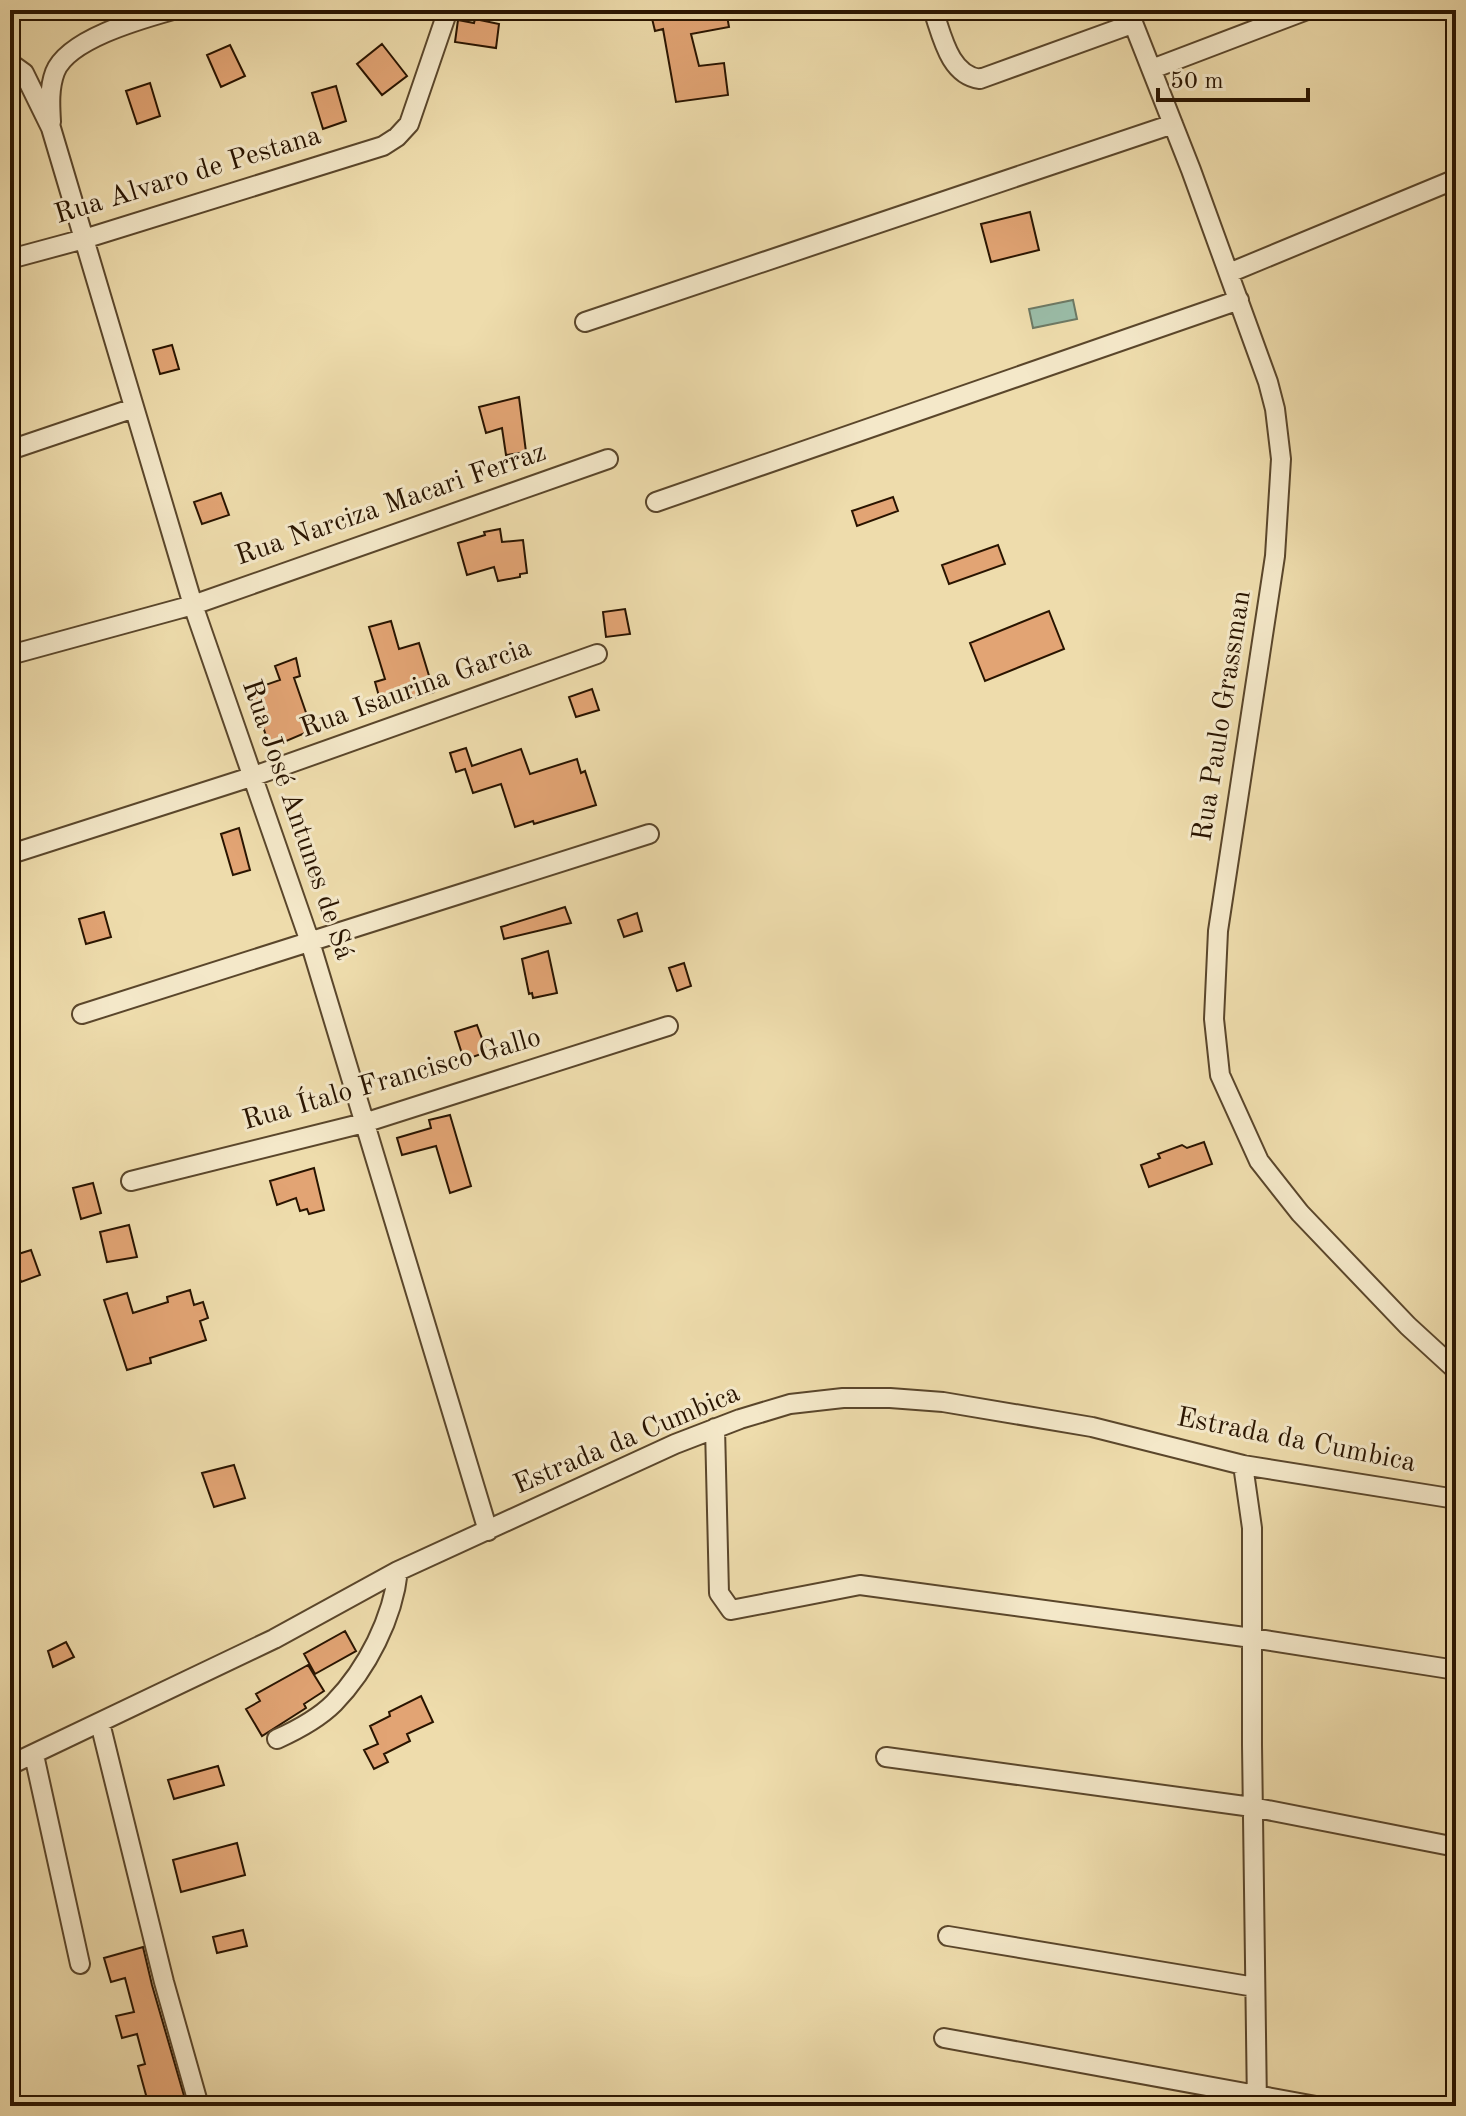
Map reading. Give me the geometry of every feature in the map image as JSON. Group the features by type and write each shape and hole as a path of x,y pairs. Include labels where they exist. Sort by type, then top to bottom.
{"street":[{"path":"51,128 50,90 56,70 67,56 88,41 173,10"},
{"name":"Rua Alvaro de Pestana","path":"10,259 383,146 409,124 448,10"},
{"path":"933,10 957,69 967,78 980,79 1130,17"},
{"path":"1152,69 1307,10"},
{"name":"Rua Paulo Grassman","path":"1130,17 1239,300 1275,409 1281,459 1275,556 1218,931 1214,1019 1220,1075 1259,1161 1300,1213 1408,1326 1456,1370"},
{"path":"10,63 24,73 51,128"},
{"path":"585,322 1173,124"},
{"name":"Rua José Antunes de Sá","path":"51,128 193,605 310,942 488,1531"},
{"path":"1229,273 1456,179"},
{"path":"656,502 1239,300"},
{"path":"10,450 134,408"},
{"name":"Rua Narciza Macari Ferraz","path":"10,655 193,605 608,459"},
{"name":"Rua Isaurina Garcia","path":"11,854 254,776 597,654"},
{"path":"82,1014 649,834"},
{"name":"Rua Ítalo Francisco Gallo","path":"131,1181 364,1123 668,1026"},
{"name":"Estrada da Cumbica","path":"10,1765 274,1639 398,1571 675,1444 790,1404 843,1398 943,1402 1092,1427 1243,1465 1456,1499"},
{"path":"715,1428 719,1593 731,1610 860,1585 1252,1638 1456,1670"},
{"path":"1243,1465 1252,1528 1252,1807 1257,2100"},
{"path":"277,1739 303,1728 334,1703 368,1657 395,1596 398,1571"},
{"path":"100,1723 164,1982 199,2106"},
{"path":"34,1755 80,1964"},
{"path":"886,1757 1252,1807 1456,1847"},
{"path":"948,1936 1255,1987"},
{"path":"944,2038 1257,2100 1316,2106"}],"shaded area":[{"path":"1073,300 1077,319 1033,328 1029,309"}],"building":[{"path":"650,10 726,10 729,27 691,34 699,66 724,63 728,95 676,102 663,29 655,31"},
{"path":"475,19 499,24 496,48 455,42 458,20 474,23"},
{"path":"382,44 407,76 382,95 357,64"},
{"path":"230,45 245,76 221,87 207,55"},
{"path":"150,83 160,116 137,124 126,91"},
{"path":"336,86 346,121 323,129 312,93"},
{"path":"1030,212 1039,250 991,262 981,224"},
{"path":"172,345 179,369 160,374 153,350"},
{"path":"519,397 526,452 506,455 502,428 486,433 479,407"},
{"path":"221,493 229,515 202,524 194,502"},
{"path":"893,497 898,511 857,526 852,511"},
{"path":"500,529 502,542 523,540 527,573 498,581 494,567 467,575 458,543"},
{"path":"998,545 1005,564 949,584 942,565"},
{"path":"625,609 630,634 606,637 603,612"},
{"path":"1049,611 1064,649 985,681 970,643"},
{"path":"391,621 399,649 419,643 434,692 382,707 375,682 385,679 369,627"},
{"path":"296,658 300,676 294,678 312,730 270,748 251,690 280,680 275,666"},
{"path":"592,689 599,710 576,717 569,697"},
{"path":"466,748 472,766 521,749 530,774 577,759 581,773 585,771 596,805 515,827 501,784 473,793 465,769 456,772 450,753"},
{"path":"239,828 250,870 233,875 221,834"},
{"path":"565,907 571,923 504,939 501,927"},
{"path":"104,912 111,937 86,944 79,919"},
{"path":"637,913 642,931 624,937 618,920"},
{"path":"548,951 557,993 533,998 532,993 529,994 522,959"},
{"path":"684,963 691,986 677,991 669,968"},
{"path":"477,1025 487,1052 464,1060 455,1032"},
{"path":"450,1115 471,1186 450,1193 436,1146 402,1155 397,1138 431,1128 429,1120"},
{"path":"1204,1142 1212,1164 1149,1187 1141,1165 1160,1158 1158,1154 1182,1145 1187,1148"},
{"path":"314,1168 324,1210 309,1214 307,1209 300,1211 296,1198 277,1205 270,1181"},
{"path":"93,1183 101,1213 81,1219 73,1188"},
{"path":"129,1225 137,1257 107,1262 100,1232"},
{"path":"31,1250 40,1275 21,1282 12,1256"},
{"path":"190,1290 194,1305 203,1302 208,1318 200,1321 206,1340 150,1358 151,1363 127,1370 104,1300 127,1293 133,1313 168,1302 167,1297"},
{"path":"234,1465 245,1498 214,1507 202,1473"},
{"path":"345,1631 356,1651 315,1674 304,1654"},
{"path":"66,1642 74,1657 53,1667 48,1651"},
{"path":"308,1665 324,1691 304,1704 306,1708 262,1736 246,1709 260,1701 256,1694"},
{"path":"421,1696 433,1722 407,1734 410,1741 384,1754 388,1762 374,1769 364,1750 378,1744 370,1726 390,1716 389,1712"},
{"path":"218,1766 224,1785 174,1799 168,1780"},
{"path":"237,1843 245,1875 181,1892 173,1860"},
{"path":"243,1930 247,1946 217,1953 213,1937"},
{"path":"143,1947 187,2106 149,2106 138,2066 145,2064 137,2034 122,2038 116,2016 134,2012 125,1978 111,1982 104,1958"}]}
